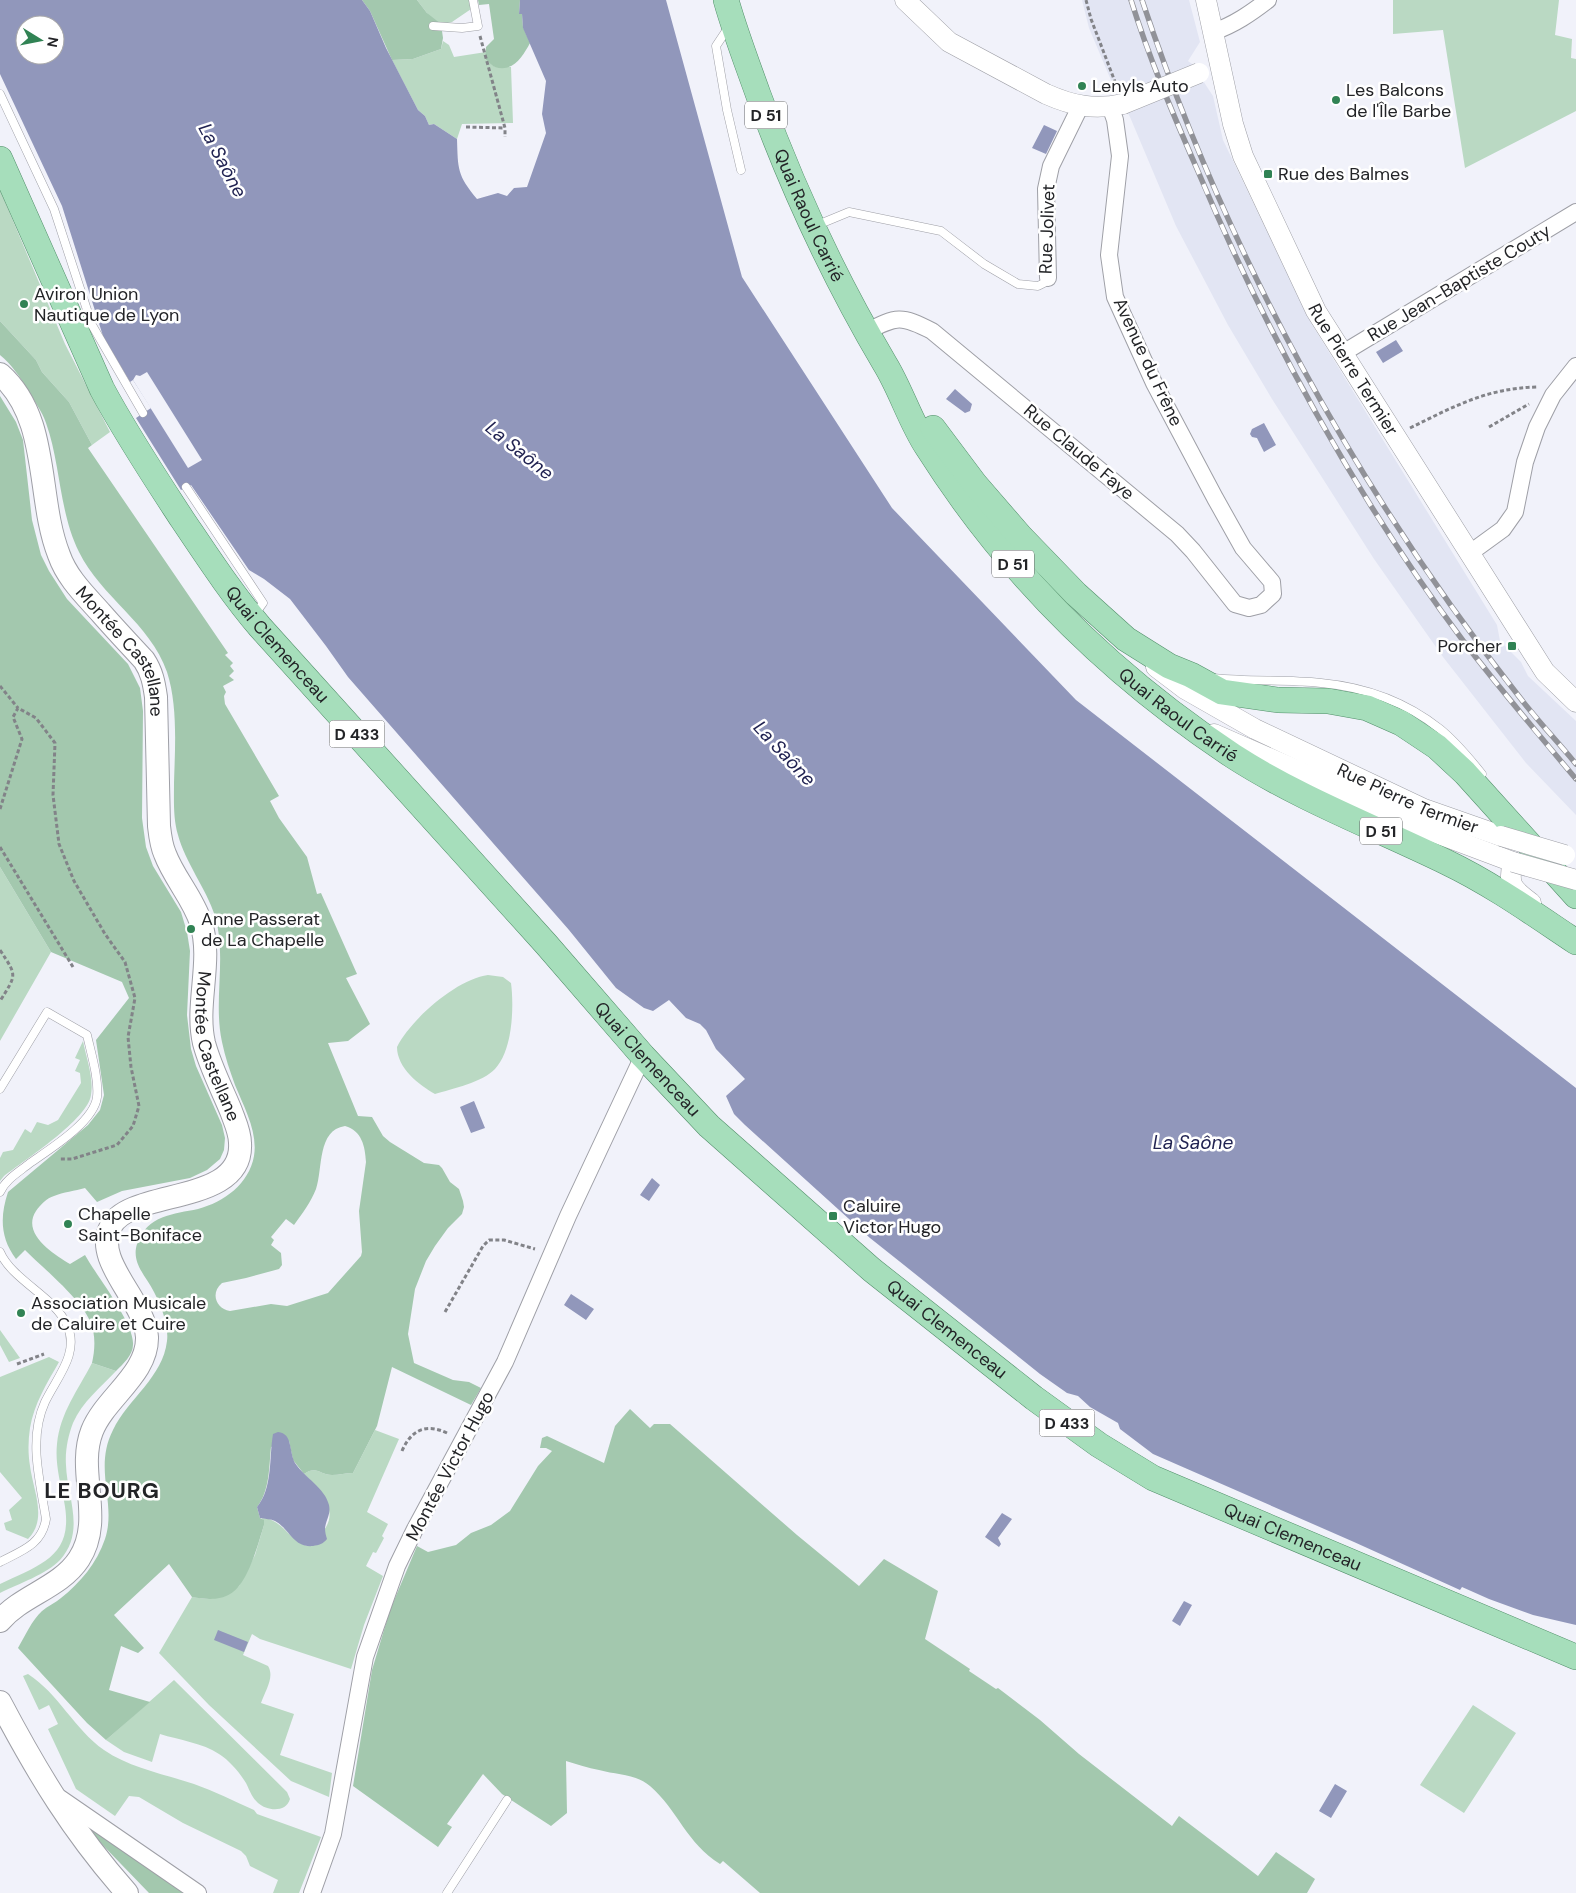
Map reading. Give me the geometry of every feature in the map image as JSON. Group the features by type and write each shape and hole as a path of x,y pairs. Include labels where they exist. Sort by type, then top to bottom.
{"main road":[{"name":"Quai Raoul Carrié","path":"729,11 774,138 812,227 866,332 888,368 975,484 1020,536 1076,594 1126,639 1169,666 1191,675 1222,692 1278,700 1328,701 1367,708 1401,723 1437,747 1465,773 1576,896"},
{"name":"Quai Clemenceau","path":"0,159 84,328 102,389 134,447 208,558 252,618 546,944 643,1056 710,1126 872,1270 1034,1398 1099,1446 1153,1478 1199,1499 1576,1657"},
{"name":"Quai Raoul Carrié","path":"888,368 924,443 964,503 1003,554 1056,612 1124,675 1234,757 1290,788 1450,864 1508,897 1576,941"},
{"name":"Montée Castellane","path":"0,374 19,396 33,429 38,446 51,532 66,572 150,669 156,697 161,842 165,855 197,912 202,927 204,956 202,1020 205,1045 238,1130 241,1145 239,1156 232,1170 222,1180 209,1186 135,1208 117,1218 111,1226 107,1236 108,1256 140,1312 146,1327 145,1354 140,1365 102,1412 92,1429 88,1445 87,1462 91,1512 90,1527 87,1542 81,1556 71,1570 59,1580 20,1602 9,1610 0,1621"},
{"path":"0,1702 49,1791 86,1844 127,1893"}],"street":[{"path":"905,0 949,42 1062,102 1080,107 1117,105 1221,66"},
{"name":"Rue Pierre Termier","path":"1206,0 1233,124 1243,156 1316,311 1546,672 1576,702"},
{"path":"1213,32 1237,21 1268,0"},
{"name":"Avenue du Frêne","path":"1117,105 1115,120 1120,156 1109,255 1115,296 1154,383 1215,498 1244,548 1272,582 1273,594"},
{"name":"Rue Jolivet","path":"1048,278 1046,189 1051,166 1080,107"},
{"name":"Rue Jean-Baptiste Couty","path":"1343,353 1576,212"},
{"name":"Rue Claude Faye","path":"866,332 894,319 912,321 932,331 1177,534 1194,551 1235,604 1249,608 1261,605 1273,594"},
{"path":"1470,553 1503,529 1515,512 1525,462 1537,427 1553,395 1576,366"},
{"name":"Rue Pierre Termier","path":"1126,639 1152,665 1185,689 1255,729 1424,809 1501,836 1569,867"},
{"path":"1255,729 1262,710 1278,700"},
{"name":"Rue Pierre Termier","path":"1185,721 1412,824 1545,872 1569,867"},
{"name":"Rue Pierre Termier","path":"1255,729 1262,748 1301,772"},
{"path":"1569,867 1521,855 1513,862 1509,877 1514,889 1576,941"},
{"name":"Montée Victor Hugo","path":"312,1893 333,1834 359,1684 371,1637 400,1559 414,1529 505,1362 551,1254 643,1056"},
{"path":"49,1791 198,1893"}],"lane":[{"path":"432,26 462,28 478,26 473,0"},
{"path":"729,11 716,46 727,110 741,170"},
{"path":"0,94 54,209 84,328 143,413"},
{"name":"Rue Jolivet","path":"812,227 849,212 885,218 941,231 984,264 1018,284 1038,286 1048,278"},
{"path":"186,487 263,602 252,618"},
{"name":"Quai Raoul Carrié","path":"1191,675 1245,681 1322,683 1370,692 1408,708 1441,730 1487,780"},
{"path":"1537,837 1569,867"},
{"path":"0,1089 47,1012 87,1036 97,1088 94,1108 69,1134 10,1178 0,1192"},
{"path":"0,1252 10,1266 60,1313 67,1323 72,1348 45,1402 38,1426 36,1460 46,1519 45,1528 32,1546 0,1562"},
{"path":"447,1893 507,1800"}],"path":[{"path":"1086,0 1091,19 1117,87 1117,105"},
{"path":"478,26 506,137"},
{"path":"466,127 505,128"},
{"path":"1396,434 1466,400 1486,394 1526,387 1544,387 1553,395"},
{"path":"1489,427 1536,400 1553,395"},
{"path":"0,686 18,708 36,718 55,743 53,795 59,844 74,881 105,934 125,962 136,998 128,1037 131,1067 139,1106 133,1126 117,1145 72,1159 36,1158"},
{"path":"0,809 22,739 13,717 18,708"},
{"path":"0,847 73,967"},
{"path":"0,950 13,969 14,977 0,1001"},
{"path":"445,1312 483,1246 489,1240 510,1241 551,1254"},
{"path":"17,1364 44,1354"},
{"path":"402,1451 411,1435 419,1430 442,1431 463,1440"}],"shaded area":[{"path":"1082,0 1189,0 1200,42 1188,61 1192,64 1213,96 1223,140 1311,323 1497,625 1500,641 1521,662 1528,676 1576,721 1576,815 1526,763 1443,657 1374,559 1272,399 1228,325 1176,226 1130,117 1113,85 1089,28"}],"green space":[{"path":"362,0 417,0 427,13 441,24 443,38 441,49 413,59 392,60 370,11"},
{"path":"417,0 473,0 474,7 452,22 433,26 427,13"},
{"path":"478,0 520,0 519,14 522,14 523,27 530,43 521,58 507,68 495,67 485,59 486,47 494,39 489,4 479,5"},
{"path":"1393,0 1559,0 1555,35 1572,39 1571,58 1576,59 1576,111 1465,168 1443,30 1393,34"},
{"path":"443,41 449,45 454,57 486,52 485,59 495,67 511,67 513,123 462,124 457,139 434,124 429,125 425,116 418,110 392,60 413,59 441,49"},
{"name":"Aviron Union Nautique de Lyon","path":"0,190 65,344 110,432 92,445 69,402 42,372 36,360 0,321"},
{"path":"0,321 36,360 42,372 69,402 92,445 88,448 228,653 225,655 233,663 230,666 234,671 229,676 234,680 223,686 226,692 224,696 225,704 279,796 270,801 279,818 307,857 317,894 321,893 357,974 346,978 370,1024 348,1041 328,1043 358,1116 372,1117 383,1136 390,1142 424,1163 439,1165 450,1182 459,1189 463,1201 462,1214 448,1228 435,1246 426,1261 415,1289 408,1334 414,1363 453,1380 469,1382 481,1388 471,1405 392,1367 377,1426 353,1473 328,1475 312,1470 304,1474 293,1460 289,1441 271,1447 267,1486 257,1507 260,1518 264,1520 264,1525 252,1563 236,1589 226,1596 216,1599 192,1597 169,1564 114,1615 144,1648 138,1653 121,1646 109,1690 150,1702 106,1740 87,1723 18,1648 38,1615 75,1586 87,1572 102,1548 108,1526 105,1472 107,1444 119,1419 152,1377 164,1354 167,1329 164,1316 157,1297 140,1269 136,1257 137,1244 147,1227 154,1222 171,1215 208,1206 226,1197 247,1175 254,1156 255,1147 252,1129 233,1080 222,1042 219,1011 220,947 215,916 185,855 176,829 174,802 174,713 167,672 149,639 100,583 88,568 79,552 72,537 55,455 44,419 19,376 0,355","holes":["345,1126 351,1128 362,1140 366,1162 359,1211 361,1256 328,1293 287,1306 271,1304 230,1311 225,1310 216,1300 216,1291 222,1283 279,1269 282,1265 281,1253 271,1245 274,1240 271,1237 286,1219 294,1225 309,1203 316,1189 325,1142 330,1135 336,1129"]},
{"path":"0,396 16,422 23,440 32,520 41,555 67,599 128,664 140,688 143,711 142,818 146,847 153,866 181,912 187,932 190,951 187,1015 191,1049 196,1066 222,1125 225,1138 224,1150 220,1159 207,1170 190,1178 122,1191 97,1202 85,1188 61,1193 44,1202 32,1219 36,1235 56,1255 70,1264 85,1255 122,1313 132,1336 133,1349 116,1371 92,1363 94,1337 92,1326 85,1312 70,1293 25,1250 16,1259 7,1243 3,1227 5,1201 8,1192 88,1125 100,1110 104,1095 96,1040 129,998 122,982 51,952 0,867"},
{"path":"0,867 51,952 0,1041"},
{"path":"488,975 503,977 511,983 512,1015 506,1051 501,1061 490,1074 467,1084 435,1094 416,1081 405,1069 398,1055 397,1047 413,1025 436,1002 463,984"},
{"path":"83,1041 92,1088 87,1105 68,1127 0,1181 0,1158 3,1152 13,1150 25,1129 31,1133 37,1122 48,1125 58,1120 81,1083 80,1073 75,1071 80,1060 75,1058"},
{"path":"0,1330 20,1358 9,1362 0,1345"},
{"path":"49,1357 59,1362 38,1402 29,1433 29,1461 38,1504 38,1513 34,1531 28,1539 6,1530 4,1523 12,1520 9,1510 22,1498 0,1472 0,1377"},
{"path":"92,1363 116,1371 81,1408 70,1433 66,1449 66,1465 74,1526 68,1549 60,1560 48,1570 0,1593 0,1584 52,1556 60,1546 65,1534 66,1520 58,1472 57,1444 62,1422 70,1402"},
{"path":"630,1409 650,1428 654,1424 670,1424 797,1535 859,1586 884,1559 938,1591 925,1639 970,1669 969,1671 996,1689 998,1688 1172,1826 1179,1816 1258,1876 1276,1852 1315,1879 1307,1893 760,1893 723,1861 720,1864 699,1847 668,1805 645,1782 566,1761 567,1813 551,1826 502,1794 483,1774 447,1824 452,1827 438,1847 353,1786 372,1670 390,1610 417,1546 428,1552 456,1545 471,1533 491,1525 510,1511 538,1466 552,1451 540,1448 542,1438 547,1436 604,1463 615,1426"},
{"path":"375,1430 399,1439 367,1512 388,1524 382,1536 384,1538 376,1553 373,1552 366,1566 383,1576 364,1625 351,1669 260,1639 252,1634 243,1655 268,1666 270,1670 270,1679 261,1703 294,1714 280,1755 332,1773 329,1797 291,1781 209,1705 159,1653 192,1597 207,1599 239,1586 255,1555 264,1525 262,1518 275,1522 300,1543 307,1546 324,1530 330,1514 328,1507 321,1492 304,1474 312,1470 328,1475 353,1473"},
{"path":"28,1674 49,1691 93,1742 114,1756 136,1766 202,1787 254,1810 257,1814 321,1837 299,1893 273,1893 278,1880 250,1866 246,1856 241,1851 183,1823 139,1797 129,1796 115,1816 76,1789 48,1729 58,1724 49,1705 39,1710 23,1676"},
{"path":"174,1680 287,1792 290,1799 285,1807 271,1809 258,1803 234,1767 223,1757 206,1747 160,1734 152,1762 124,1752 106,1740"},
{"path":"1473,1705 1516,1733 1464,1813 1420,1785"},
{"path":"93,1831 186,1893 149,1893 93,1835"}],"water":[{"name":"La Saône","path":"0,0 362,0 370,11 386,48 418,110 425,116 429,125 434,124 457,139 462,177 477,199 498,193 507,196 514,188 527,187 546,133 542,114 546,81 523,28 522,14 519,14 520,0 666,0 742,277 892,508 1076,700 1576,1088 1576,1625 1533,1615 1462,1587 1460,1590 1153,1454 1120,1429 1118,1423 1090,1407 1078,1396 1067,1393 1040,1374 870,1238 745,1125 734,1114 726,1096 745,1079 716,1049 706,1030 700,1024 686,1018 669,1000 653,1011 644,1008 616,988 569,930 348,677 290,599 249,570 191,485 181,490 136,418 151,408 133,380 130,382 103,336 62,206 0,74"},
{"path":"1044,125 1057,131 1046,154 1032,148"},
{"path":"1396,340 1403,351 1383,363 1376,352"},
{"path":"955,389 972,404 970,411 965,413 946,399"},
{"path":"1264,423 1276,445 1264,452 1257,438 1252,437 1250,434 1252,429"},
{"path":"474,1101 485,1128 471,1133 460,1107"},
{"path":"652,1178 660,1185 649,1201 640,1195"},
{"path":"571,1294 594,1309 586,1320 564,1305"},
{"path":"278,1432 286,1436 295,1463 327,1499 329,1514 325,1528 327,1539 319,1545 306,1546 301,1544 280,1524 270,1519 260,1518 257,1507 266,1491 270,1472 273,1434"},
{"path":"1002,1513 1012,1519 998,1538 1001,1544 999,1547 985,1537"},
{"path":"1184,1601 1192,1605 1180,1626 1172,1621"},
{"path":"218,1630 248,1642 244,1652 214,1640"},
{"path":"1335,1784 1347,1791 1331,1818 1319,1811"}],"pier":[{"path":"147,372 202,460 188,468 133,380 136,375 140,376"}],"railway":[{"path":"1131,0 1162,86 1224,231 1253,292 1316,413 1387,531 1464,642 1576,779"},
{"path":"1142,0 1176,94 1214,186 1256,277 1301,366 1351,453 1404,537 1461,620 1521,699 1576,764"}],"place":[{"name":"Lenyls Auto","path":"1082,86"},
{"name":"Les Balcons de l'Île Barbe","path":"1336,100"},
{"name":"Rue des Balmes","path":"1268,174"},
{"name":"Aviron Union Nautique de Lyon","path":"24,304"},
{"name":"Porcher","path":"1512,646"},
{"name":"Anne Passerat de La Chapelle","path":"191,929"},
{"name":"Caluire Victor Hugo","path":"833,1216"},
{"name":"Chapelle Saint-Boniface","path":"68,1224"},
{"name":"Association Musicale de Caluire et Cuire","path":"21,1313"}],"district":[{"name":"LE BOURG","path":"102,1490"}]}
